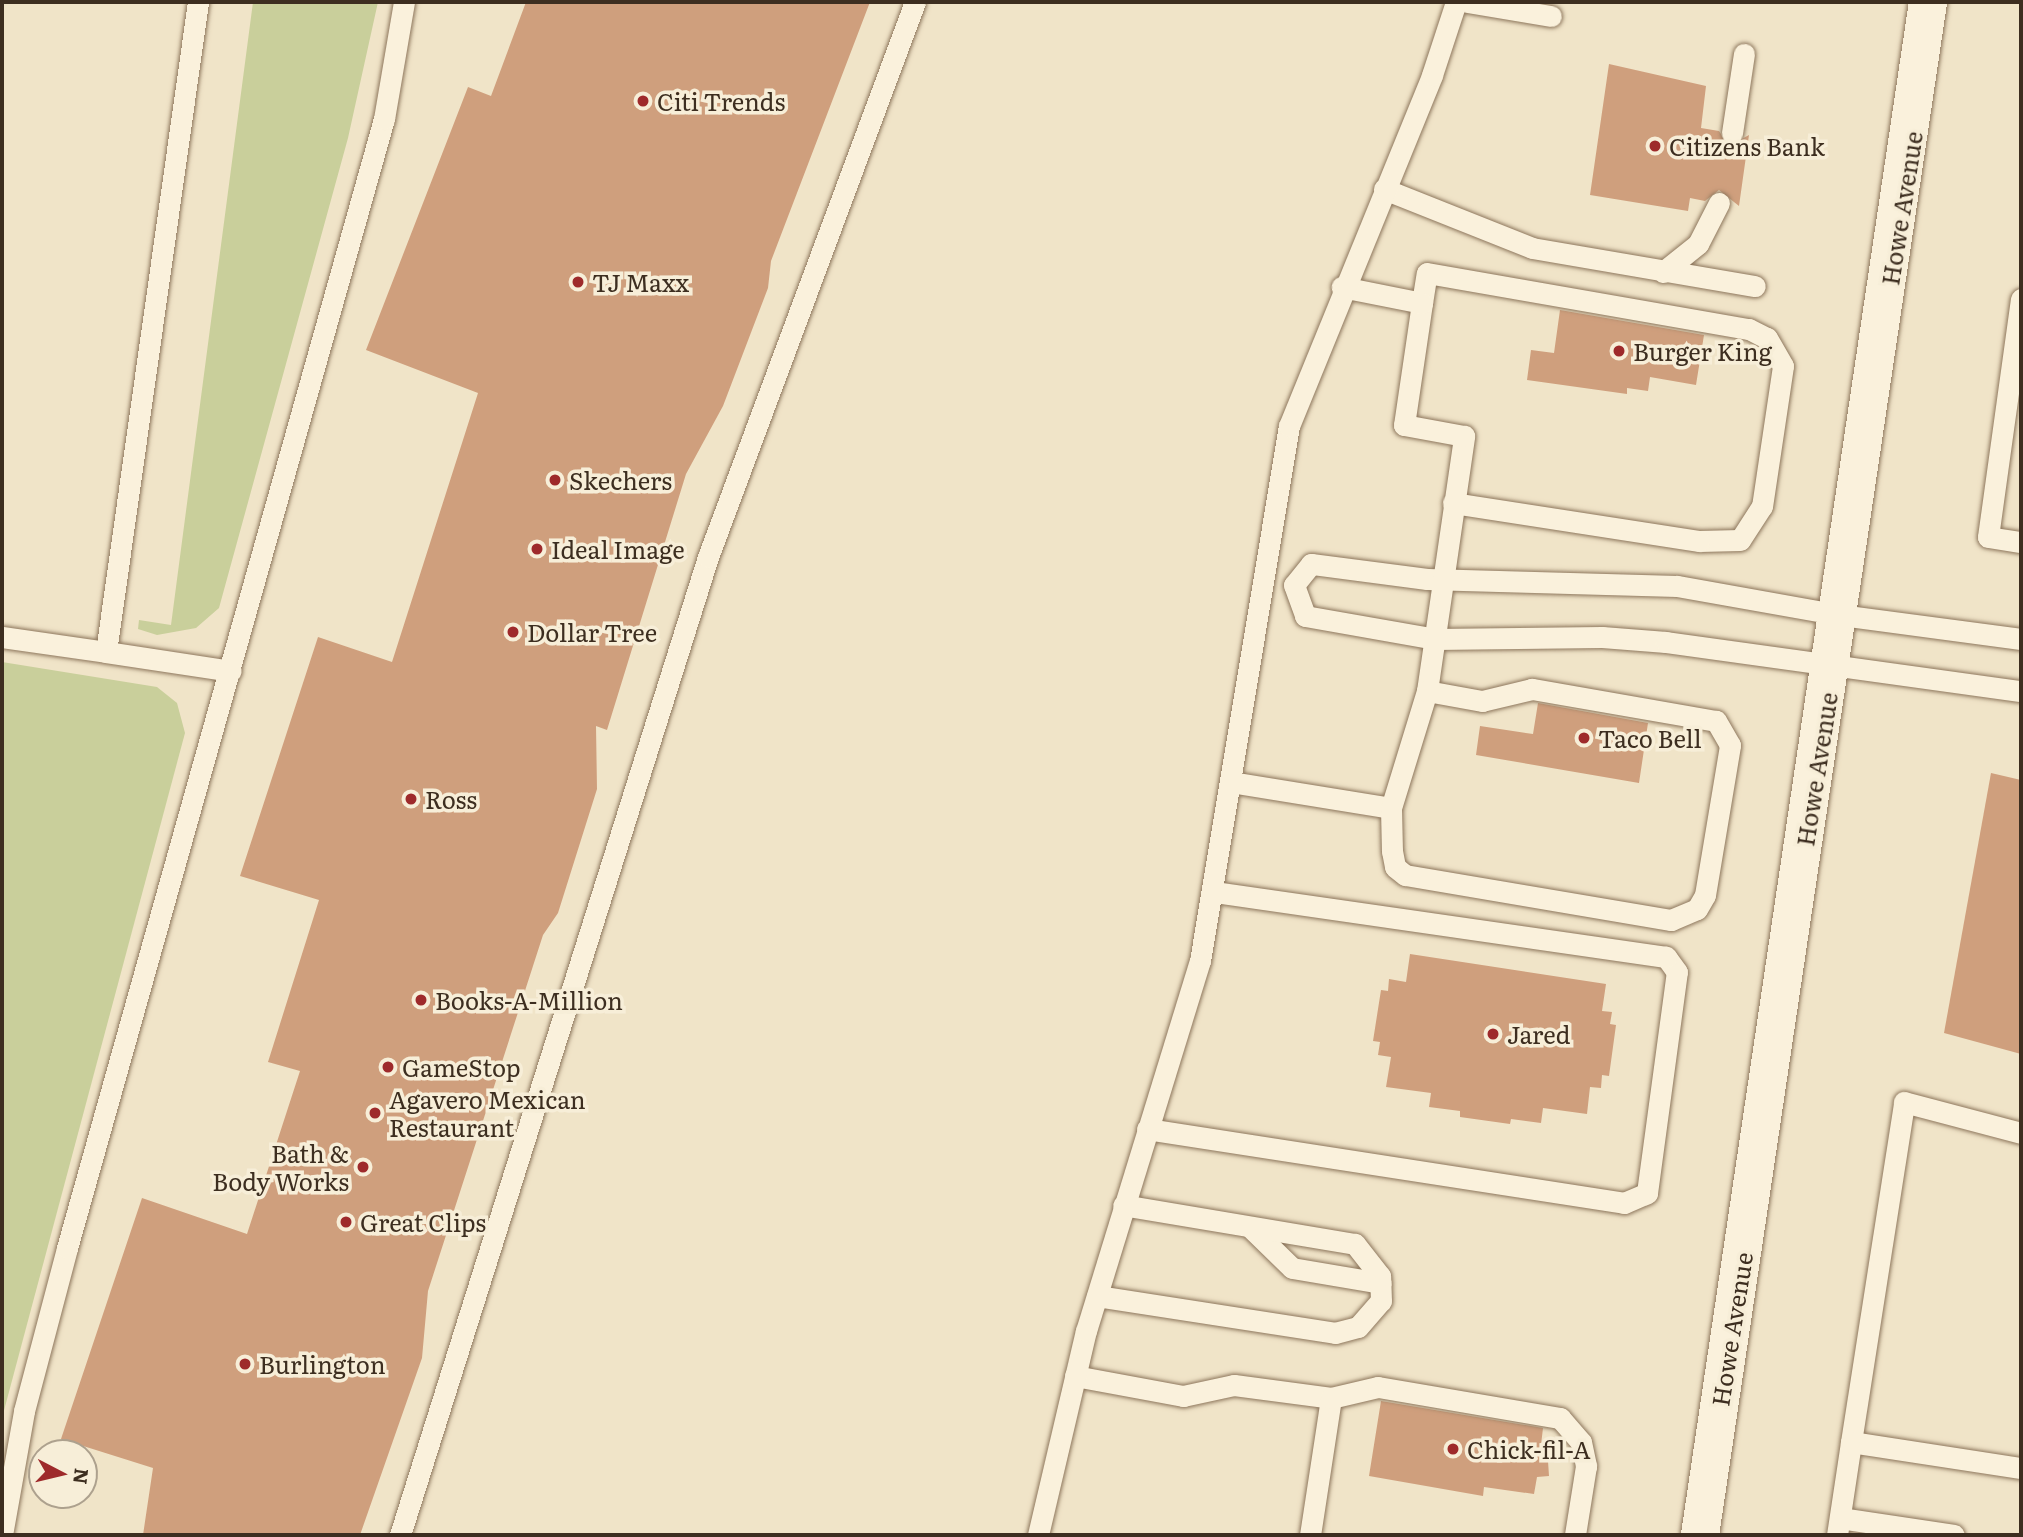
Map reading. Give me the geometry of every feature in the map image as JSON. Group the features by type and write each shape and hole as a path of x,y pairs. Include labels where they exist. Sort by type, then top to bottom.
{"street":[{"name":"Howe Avenue","path":"1700,1535 1840,615 1928,2"}],"lane":[{"path":"106,652 198,2"},
{"path":"2,1535 24,1411 384,120 404,2"},
{"path":"400,1535 708,557 915,2"},
{"path":"1038,1535 1074,1376 1123,1205 1191,995 1214,892 1262,580 1289,426 1456,2"},
{"path":"1467,2 1551,16"},
{"path":"1732,133 1744,54"},
{"path":"1384,189 1532,248 1755,286"},
{"path":"1663,272 1698,244 1719,203"},
{"path":"1427,691 1482,701 1532,689 1716,721 1730,745 1705,895 1697,909 1671,920 1405,875 1395,867 1391,808 1427,691 1441,580 1453,503 1464,436 1404,425 1427,273 1749,329 1767,338 1783,366 1762,506 1740,540 1716,543 1453,503"},
{"path":"1342,287 1422,303"},
{"path":"2021,299 1987,537 2021,542"},
{"path":"1294,585 1311,564 1441,580 1677,586 1840,615 2021,639"},
{"path":"1262,580 1294,585"},
{"path":"1294,585 1305,616 1435,639 1602,636 1832,664 2021,691"},
{"path":"2,637 231,671"},
{"path":"1231,782 1391,808"},
{"path":"1147,1129 1624,1203 1647,1193 1677,972 1665,957 1214,892"},
{"path":"1954,1535 1839,1527 1904,1102 2021,1133"},
{"path":"1097,1296 1335,1333 1358,1327 1375,1312 1381,1283 1373,1262 1355,1244 1123,1205"},
{"path":"1251,1228 1292,1268 1381,1283"},
{"path":"1074,1376 1183,1396 1234,1385 1331,1398 1378,1387 1560,1418 1581,1442 1586,1466 1575,1535"},
{"path":"1310,1535 1331,1398"},
{"path":"1851,1442 2021,1468"}],"green space":[{"path":"253,2 378,2 348,138 219,608 196,628 157,635 138,629 139,620 171,625"},
{"path":"2,662 157,687 177,703 185,733 2,1418"}],"building":[{"path":"526,2 870,2 771,261 768,288 723,406 686,474 607,730 596,726 597,789 558,913 543,935 428,1291 422,1358 360,1535 143,1535 153,1468 98,1451 98,1439 61,1439 142,1198 247,1234 300,1071 268,1062 319,900 240,876 318,637 392,662 478,393 366,350 468,87 491,96"},
{"path":"1609,64 1706,86 1701,128 1719,131 1729,146 1749,135 1739,206 1719,190 1705,201 1690,198 1688,211 1590,195"},
{"path":"1560,310 1704,335 1696,385 1650,377 1648,391 1627,388 1627,394 1527,380 1531,350 1554,353"},
{"path":"1538,703 1648,723 1639,783 1476,755 1480,726 1533,734"},
{"path":"1991,773 2021,780 2021,1054 1944,1033"},
{"path":"1410,954 1606,984 1602,1011 1612,1012 1610,1024 1616,1025 1609,1076 1602,1075 1601,1088 1590,1087 1587,1114 1543,1108 1541,1123 1511,1119 1510,1124 1460,1117 1460,1111 1429,1107 1431,1093 1386,1087 1391,1057 1378,1055 1380,1042 1373,1041 1381,990 1388,991 1389,979 1406,982"},
{"path":"1381,1401 1543,1428 1541,1445 1547,1446 1549,1476 1537,1477 1534,1494 1484,1487 1483,1496 1369,1476"}],"place":[{"name":"Citi Trends","path":"643,101"},
{"name":"Citizens Bank","path":"1655,146"},
{"name":"TJ Maxx","path":"578,282"},
{"name":"Burger King","path":"1619,351"},
{"name":"Skechers","path":"555,480"},
{"name":"Ideal Image","path":"537,549"},
{"name":"Dollar Tree","path":"513,632"},
{"name":"Taco Bell","path":"1584,738"},
{"name":"Ross","path":"411,799"},
{"name":"Books-A-Million","path":"421,1000"},
{"name":"Jared","path":"1493,1034"},
{"name":"GameStop","path":"388,1067"},
{"name":"Agavero Mexican Restaurant","path":"375,1113"},
{"name":"Bath & Body Works","path":"363,1167"},
{"name":"Great Clips","path":"346,1222"},
{"name":"Burlington","path":"245,1364"},
{"name":"Chick-fil-A","path":"1453,1449"}]}
